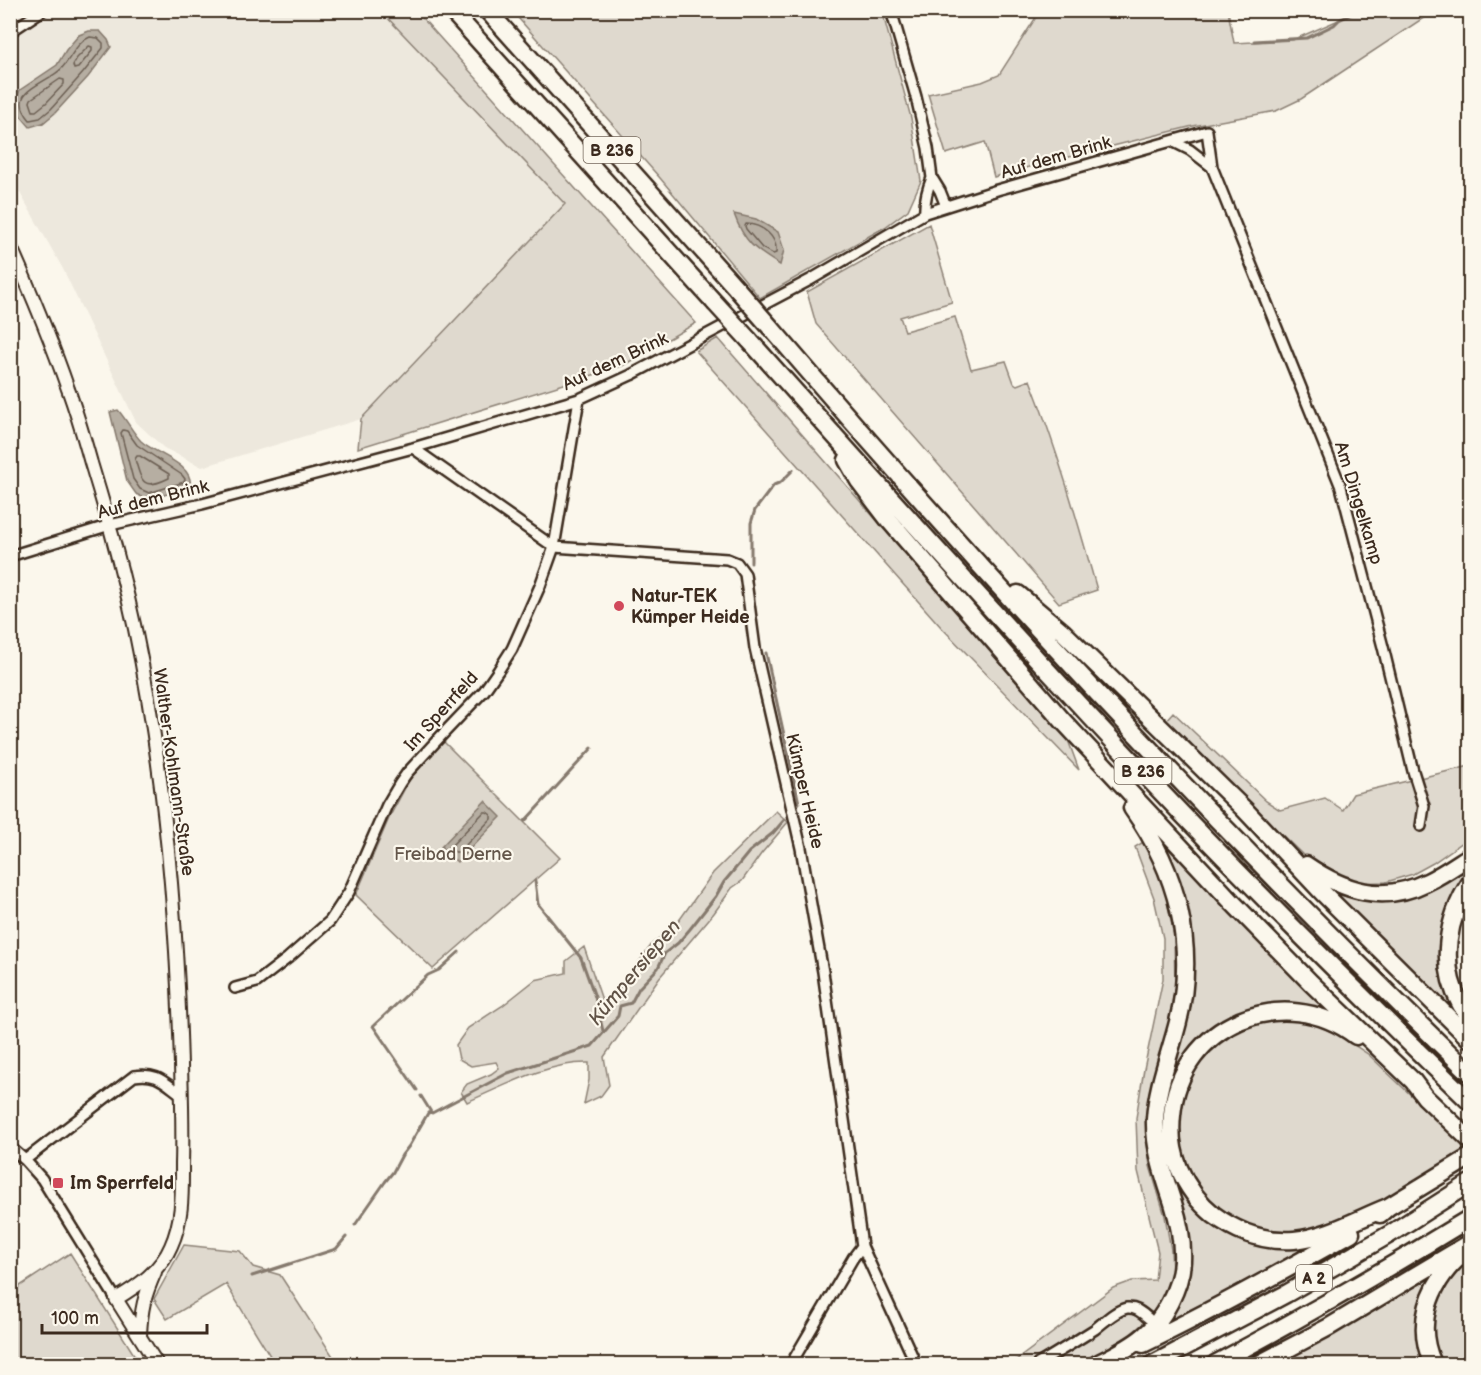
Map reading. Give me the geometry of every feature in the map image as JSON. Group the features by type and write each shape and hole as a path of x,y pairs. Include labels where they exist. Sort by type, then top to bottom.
{"highway":[{"name":"B 236","path":"451,10 1020,640 1184,815 1362,997 1470,1102"},
{"name":"B 236","path":"487,10 737,289 871,444 1101,698 1265,869 1470,1073"},
{"path":"828,428 859,481 888,519 1093,753 1233,903 1470,1140"},
{"path":"975,560 1063,632 1245,810 1323,892 1470,1039"},
{"path":"1093,753 1154,841 1179,906 1185,950 1180,1010 1158,1098 1155,1120 1160,1161 1179,1224 1182,1264 1177,1285 1155,1326 1138,1341 1098,1365"},
{"path":"1245,810 1324,878 1356,891 1382,893 1404,891 1426,883 1470,856"},
{"path":"1470,883 1461,897 1453,918 1448,957 1454,989 1470,1019"},
{"path":"1388,1208 1315,1237 1273,1240 1237,1229 1207,1209 1194,1196 1184,1180 1173,1147 1171,1129 1174,1097 1179,1082 1196,1054 1208,1041 1237,1022 1272,1011 1304,1013 1323,1018 1351,1032 1407,1084 1425,1096"},
{"path":"1098,1365 1191,1321 1272,1278 1373,1220 1388,1208 1470,1157"},
{"name":"A 2","path":"1153,1365 1286,1294 1390,1234 1470,1183"},
{"name":"A 2","path":"1215,1365 1307,1315 1470,1218"},
{"path":"1259,1365 1329,1327 1470,1243"},
{"path":"1433,1365 1426,1342 1424,1322 1427,1305 1442,1274 1470,1250"}],"main road":[{"name":"Walther-Kohlmann-Straße","path":"10,245 45,326 69,392 110,525 135,630 163,803 177,969 182,1095 182,1181 179,1221 171,1247 155,1271 116,1299"},
{"path":"140,1337 145,1294 155,1271"},
{"path":"116,1299 157,1365"}],"street":[{"path":"10,32 43,10"},
{"path":"891,10 916,97 928,148 932,178 946,206"},
{"name":"Auf dem Brink","path":"10,556 110,525 202,504 413,448 579,399 631,375 810,280 925,213 1207,131"},
{"name":"Am Dingelkamp","path":"1207,131 1212,167 1341,487 1413,771 1424,806 1421,826"},
{"path":"1172,141 1190,150 1212,167"},
{"path":"925,213 924,203 932,178"},
{"name":"Im Sperrfeld","path":"235,988 257,982 330,921 350,892 387,805 400,783 484,691 512,649 540,586 554,547 579,399"},
{"name":"Kümper Heide","path":"413,448 554,547 727,559 737,563 745,574 755,648 801,848 812,909 833,1038 862,1246 916,1365"},
{"path":"25,1160 134,1077 145,1074 155,1076 182,1095"},
{"path":"10,1147 25,1160 48,1189 116,1299"},
{"path":"791,1365 862,1246"},
{"path":"1038,1365 1127,1308 1139,1311 1149,1318"}],"shaded area":[{"path":"10,11 381,11 565,204 361,419 202,467 164,448 136,422 63,269 11,177"}],"green space":[{"path":"381,11 416,11 696,323 622,366 358,448 361,419 565,204"},
{"path":"512,11 882,11 911,118 921,181 908,210 885,227 760,298 660,178"},
{"path":"1040,11 1228,11 1234,43 1293,40 1359,11 1434,11 1301,99 1276,111 1193,126 994,177 985,142 946,154 928,94 982,82 999,75"},
{"path":"929,224 952,302 900,317 905,331 955,317 971,369 1006,361 1014,383 1017,385 1030,380 1058,458 1097,590 1059,603 816,324 807,292"},
{"path":"718,338 1068,740 1079,770 941,627 696,351"},
{"path":"1173,712 1266,801 1280,810 1325,798 1343,810 1353,794 1470,766 1470,837 1413,874 1386,882 1355,883 1337,877 1305,857 1165,721"},
{"name":"Freibad Derne","path":"443,741 560,858 433,969 356,895 390,816 410,779"},
{"path":"776,811 788,822 742,881 732,888 659,978 604,1057 609,1085 601,1096 584,1104 589,1080 589,1063 558,1066 542,1071 467,1102 461,1092 467,1084 499,1068 496,1062 471,1066 459,1059 456,1045 468,1028 502,1006 535,980 566,973 566,961 584,947 605,1009 652,944 678,922 713,873"},
{"path":"1159,839 1327,1010 1282,1004 1256,1008 1179,1068 1166,1102 1164,1124 1215,1225 1311,1245 1167,1324 1183,1288 1161,1139 1164,1102 1188,1000"},
{"path":"1145,841 1158,867 1174,935 1175,986 1167,1031 1149,1099 1146,1135 1150,1166 1165,1216 1172,1272 1165,1294 1153,1313 1138,1304 1126,1305 1031,1364 1011,1364 1113,1288 1132,1281 1155,1280 1158,1252 1138,1171 1136,1118 1163,979 1163,938 1154,898 1135,847"},
{"path":"1470,864 1470,874 1452,901 1456,1009 1454,1010 1336,894 1376,901 1407,897 1436,885"},
{"path":"1293,1020 1314,1024 1339,1035 1368,1054 1468,1150 1382,1202 1314,1229 1287,1232 1260,1230 1218,1207 1199,1187 1187,1163 1181,1137 1181,1110 1189,1084 1203,1060 1232,1035 1257,1025"},
{"path":"184,1245 240,1251 253,1267 280,1275 338,1364 275,1364 226,1284 167,1319 154,1299"},
{"path":"70,1253 140,1364 11,1364 11,1292"},
{"path":"1470,1258 1470,1364 1443,1364 1434,1337 1435,1308 1447,1281"},
{"path":"1429,1279 1419,1307 1426,1364 1278,1364"},
{"path":"1126,1314 1132,1314 1145,1322 1100,1353 1077,1364 1047,1364"}],"water":[{"path":"89,31 100,31 111,47 88,77 55,113 43,123 30,127 19,114 16,99 20,90 57,65 79,35"},
{"path":"734,214 756,219 778,232 784,250 780,265 751,244 742,232"},
{"path":"118,410 141,441 173,460 186,472 190,479 190,487 148,500 136,494 127,481 110,412"},
{"path":"485,801 501,817 457,862 441,847"}],"waterway":[{"path":"1254,41 1307,38 1360,10"},
{"name":"Kümpersiepen","path":"751,562 751,523 755,510 774,485 781,482 793,470"},
{"name":"Kümpersiepen","path":"766,653 798,804"},
{"path":"525,821 592,748"},
{"name":"Kümpersiepen","path":"355,1225 393,1172 428,1113 508,1073 592,1046 618,1016 620,1006 631,1003 639,988 658,968 665,953 690,929 749,852 773,833 785,819"},
{"path":"535,881 538,904 581,958 595,997 603,1031"},
{"path":"417,1090 373,1026 428,975 439,970 459,952"},
{"path":"421,1096 431,1112"},
{"name":"Kümpersiepen","path":"252,1276 336,1249 346,1237"}],"tunnel":[{"path":"1156,1334 1172,1364"}],"place":[{"name":"Natur-TEK Kümper Heide","path":"619,606"},
{"name":"Im Sperrfeld","path":"58,1183"}]}
